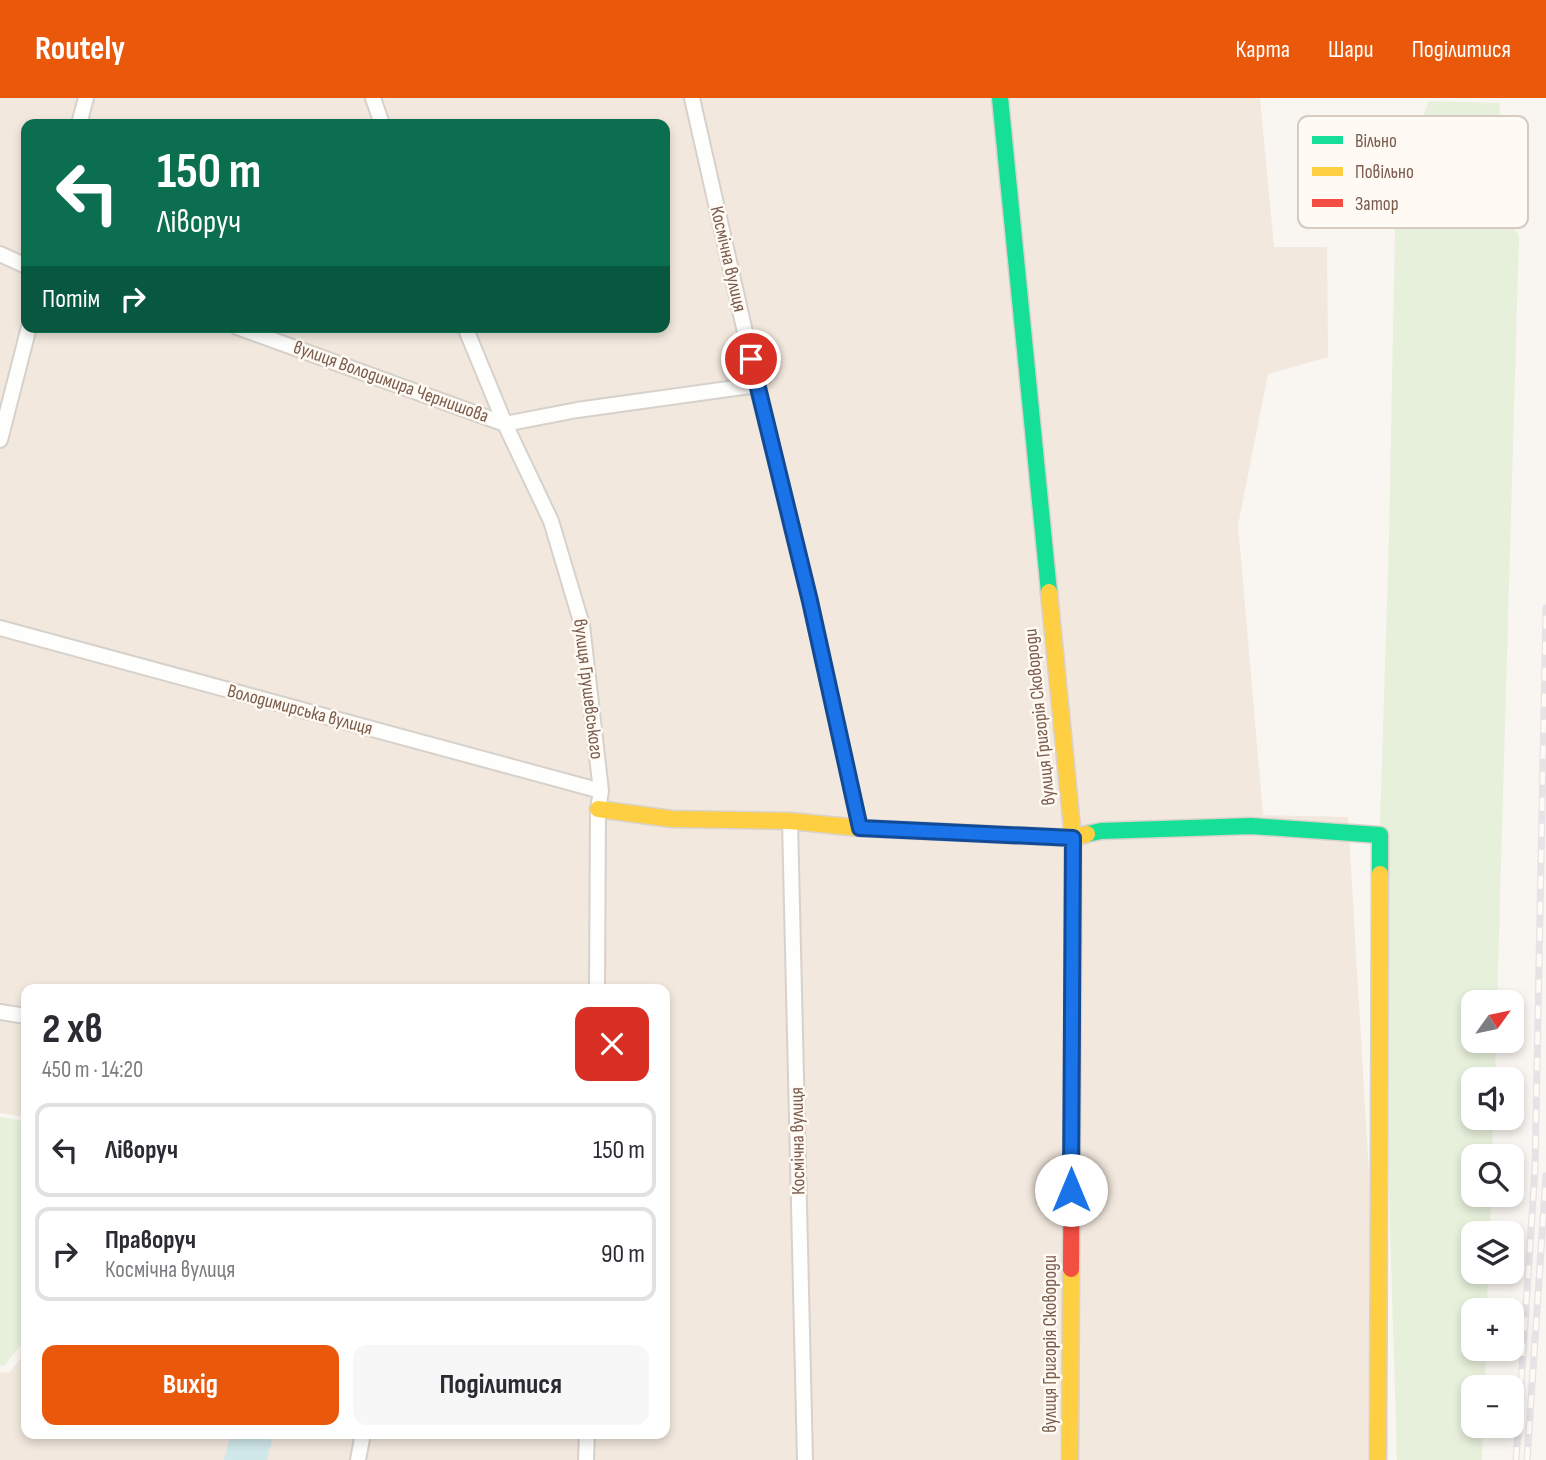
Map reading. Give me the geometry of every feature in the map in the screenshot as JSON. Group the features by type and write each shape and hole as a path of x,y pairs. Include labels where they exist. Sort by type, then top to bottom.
{"street":[{"path":"80,119 86,98"},
{"path":"373,98 380,119"},
{"name":"Космічна вулиця","path":"692,98 757,385 810,601 860,828"},
{"name":"вулиця Григорія Сковороди","path":"1000,98 1073,838 1070,1460"},
{"path":"0,254 21,264"},
{"path":"0,440 27,333"},
{"name":"вулиця Володимира Чернишова","path":"254,333 505,424"},
{"name":"вулиця Грушевського","path":"467,333 505,424 551,521 582,625 601,791 598,809 597,984"},
{"path":"505,424 577,410 757,385"},
{"name":"Володимирська вулиця","path":"0,628 601,791"},
{"path":"598,809 672,819 790,821 860,828 1073,838 1101,831 1251,826 1380,835 1378,1460"},
{"name":"Космічна вулиця","path":"790,821 805,1460"},
{"path":"0,1012 21,1015"},
{"path":"358,1460 362,1439"},
{"path":"586,1460 587,1439"}],"shaded area":[{"path":"0,98 1260,98 1274,247 1327,247 1328,357 1268,374 1238,525 1263,815 1348,817 1369,1175 1374,1460 0,1460 0,1372 9,1373 21,1358 21,1439 670,1439 670,984 21,984 21,1116 0,1113"}],"green space":[{"path":"1429,101 1500,103 1499,116 1423,116"},
{"path":"1395,228 1513,228 1519,236 1497,990 1461,990 1461,1054 1496,1054 1495,1067 1461,1067 1461,1130 1493,1130 1492,1144 1461,1144 1461,1207 1491,1207 1490,1221 1461,1221 1461,1284 1488,1284 1487,1298 1461,1298 1461,1361 1486,1361 1485,1375 1461,1375 1461,1438 1483,1438 1482,1460 1397,1460 1379,858"},
{"path":"0,1117 21,1120 21,1345 4,1366 0,1365"}],"water":[{"path":"229,1439 272,1440 267,1460 224,1460"}],"railway":[{"path":"1516,1460 1535,1169 1546,608"},
{"path":"1527,1460 1546,1176"}],"traffic: fast":[{"path":"1000,98 1049,592"},
{"path":"1087,834 1101,831 1251,826 1380,835 1380,874"}],"traffic: slow":[{"path":"1049,592 1073,838 1073,938"},
{"path":"598,809 672,819 790,821 860,828 1073,838 1087,834"},
{"path":"1378,1460 1380,874"},
{"path":"1070,1460 1071,1269"}],"traffic: jam":[{"path":"1071,1269 1073,938"}],"route":[{"path":"751,359 810,601 860,828 1073,838 1071,1190"}]}
